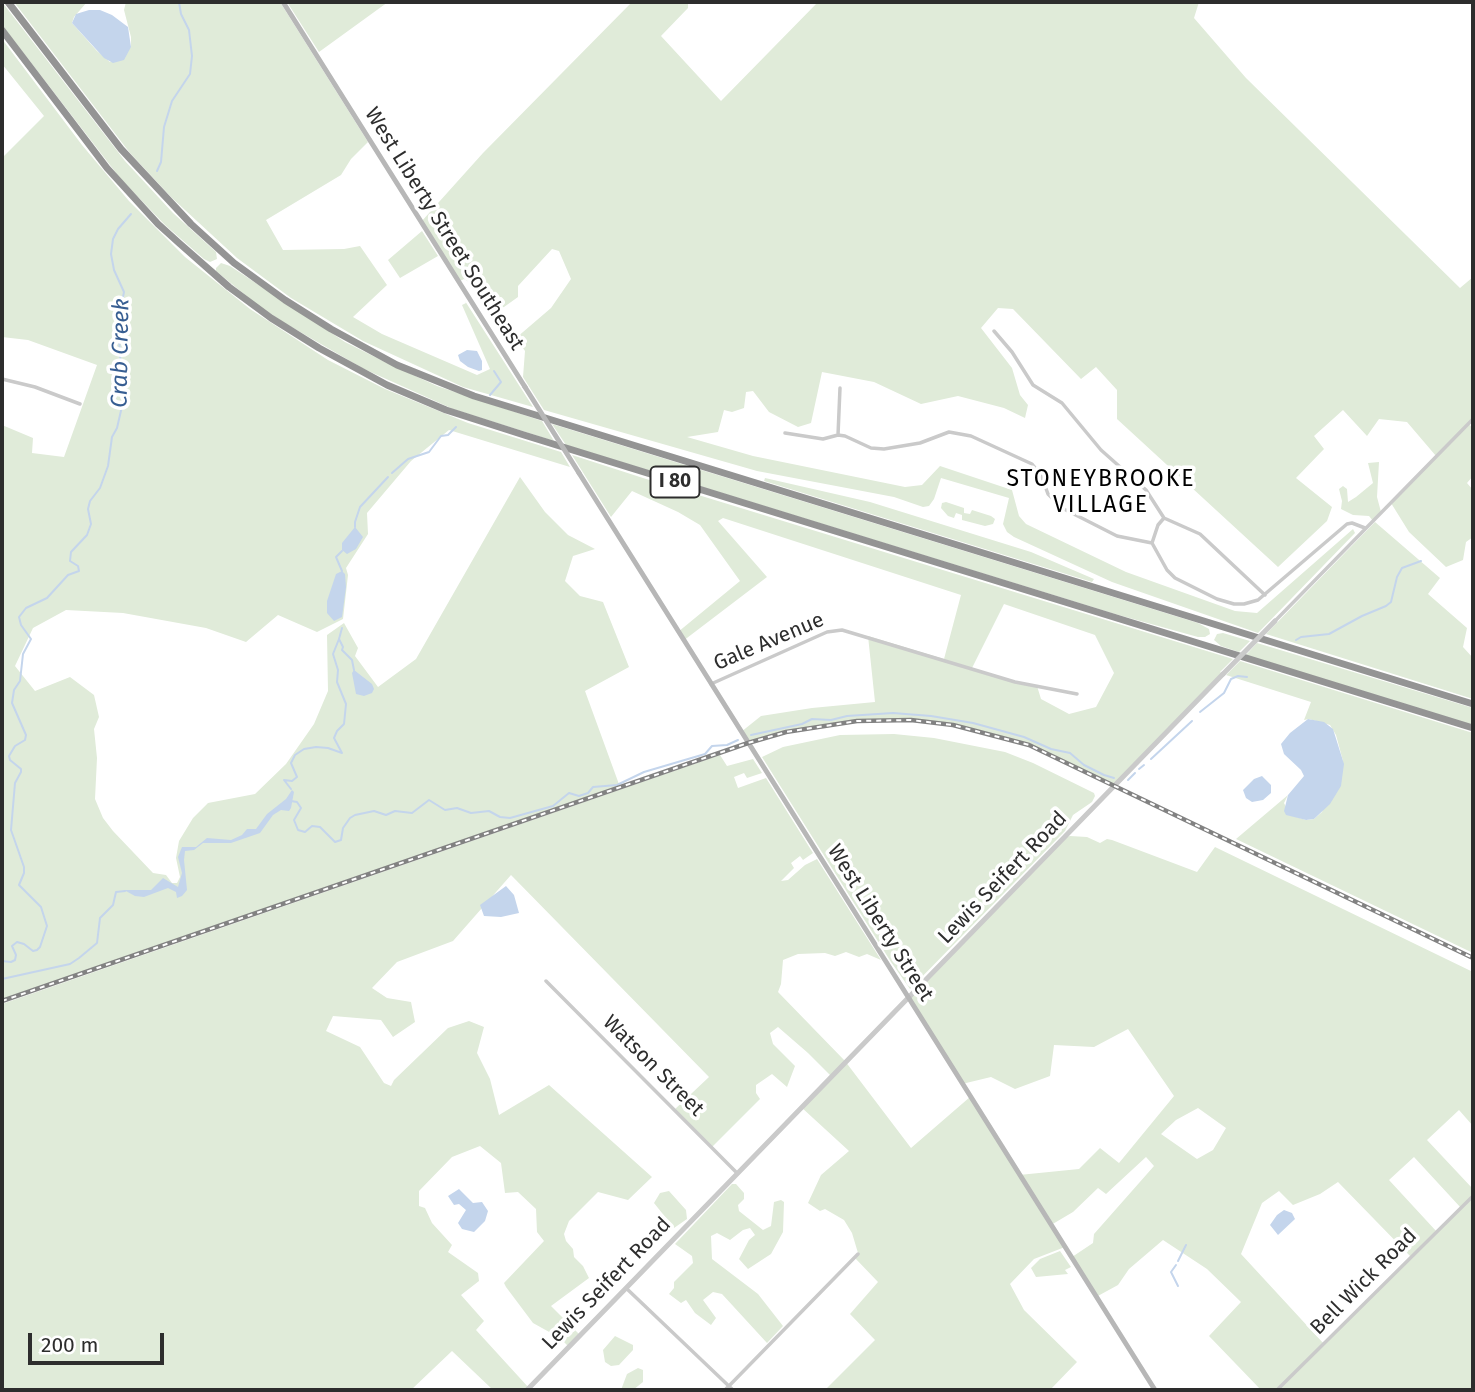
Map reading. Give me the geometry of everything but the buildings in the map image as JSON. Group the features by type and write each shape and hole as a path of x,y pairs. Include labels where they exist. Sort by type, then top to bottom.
{"highway":[{"name":"I 80","path":"8,2 121,149 191,224 234,263 285,300 397,365 474,396 1473,704"},
{"name":"I 80","path":"2,30 99,157 172,237 208,270 271,318 330,355 387,385 446,410 524,435 1473,728"}],"main road":[{"name":"West Liberty Street Southeast","path":"283,2 579,473"},
{"name":"West Liberty Street","path":"579,473 1155,1390"}],"street":[{"path":"994,331 1012,352 1033,385 1058,400 1101,450 1146,490 1164,518 1200,534 1265,595"},
{"path":"2,379 35,387 80,404"},
{"path":"838,435 840,388"},
{"name":"Lewis Seifert Road","path":"527,1390 1473,419"},
{"path":"785,433 822,439 838,435 872,448 884,449 920,443 949,432 971,436 1032,464 1041,475 1053,500 1062,508 1117,536 1152,543"},
{"path":"1164,518 1158,524 1152,543 1169,572 1197,590 1234,604 1251,603 1265,595 1347,524 1365,528"},
{"name":"Gale Avenue","path":"711,684 827,632 840,630 1015,682 1077,694"},
{"name":"Watson Street","path":"547,981 737,1173"},
{"name":"Bell Wick Road","path":"1278,1390 1473,1196"},
{"path":"726,1388 858,1254"},
{"path":"626,1288 726,1388 733,1390"}],"green space":[{"path":"2,2 125,161 173,213 216,252 217,259 210,262 204,259 165,225 120,178 2,25"},
{"path":"14,2 87,2 72,23 110,62 131,47 124,10 126,2 280,2 368,142 351,159 341,175 266,220 283,250 344,249 360,246 387,285 353,317 382,334 477,375 490,369 462,305 465,301 533,407 463,387 363,341 291,298 237,258 172,198 130,153"},
{"path":"287,2 388,2 319,52"},
{"path":"632,2 688,2 688,8 661,36 721,101 818,2 1199,2 1194,18 1246,78 1460,288 1473,277 1473,419 1469,424 1473,429 1473,476 1467,483 1473,490 1473,537 1466,542 1463,560 1446,567 1409,532 1391,503 1436,456 1407,422 1379,419 1367,436 1343,410 1314,436 1324,449 1296,478 1332,507 1327,521 1278,567 1117,419 1117,390 1096,367 1081,379 1013,309 998,308 981,328 1012,368 1020,395 1028,405 1025,418 1004,408 958,396 921,404 874,382 822,372 811,423 798,427 769,412 753,391 746,392 744,408 732,412 724,410 718,432 687,437 753,456 905,487 922,485 940,466 1012,490 1019,516 1026,524 1126,572 1235,611 1257,613 1353,529 1355,533 1258,633 1112,582 1014,537 1007,532 1003,524 1009,498 941,478 934,499 929,506 923,507 894,497 757,471 544,410 523,377 525,351 516,338 551,308 571,279 559,251 552,249 518,286 518,297 504,307 493,310 469,282 464,279 458,282 421,222 483,153"},
{"path":"2,39 82,145 129,201 185,257 250,309 328,360 385,389 468,423 561,452 570,467 449,430 411,461 367,513 368,534 346,568 348,575 343,619 317,632 278,615 246,642 206,628 123,613 66,610 33,628 15,666 35,691 70,677 94,695 99,717 94,729 97,758 95,799 103,818 113,831 153,873 166,875 172,883 177,883 180,877 176,858 179,841 193,818 208,803 255,794 286,764 314,724 328,691 327,635 344,623 358,648 355,656 378,687 416,659 520,477 545,512 568,535 595,549 573,556 565,581 580,596 603,602 629,667 585,691 620,787 2,1001 2,425 33,438 32,453 64,457 97,365 28,340 2,337 2,158 44,116 2,64"},
{"path":"422,231 438,256 400,278 388,260"},
{"path":"221,263 230,266 345,342 383,361 437,386 542,421 554,441 453,409 364,369 255,303 216,271"},
{"path":"552,424 1198,623 1209,629 1210,634 1198,637 1115,614 566,445"},
{"path":"572,455 1233,659 1220,672 1223,674 1115,785 1029,745 953,725 911,720 821,725 748,743 741,732 761,716 875,702 868,636 944,659 961,595 723,518 718,521 767,577 683,641 678,632 740,581 700,525 678,512 632,491 611,517","holes":["1004,604 1095,635 1114,673 1096,707 1069,714 1041,699 1037,686 972,668"]},
{"path":"1379,462 1377,497 1381,512 1373,521 1369,516 1353,515 1341,509 1339,489 1343,486 1347,489 1348,502 1356,497 1373,483 1368,463"},
{"path":"765,478 870,502 1031,552 1094,579 1092,582 764,481"},
{"path":"942,503 964,508 964,513 970,514 972,510 991,516 995,519 993,524 985,526 962,520 962,515 956,513 954,518 948,516 941,508"},
{"path":"1375,522 1440,578 1428,594 1467,628 1463,647 1473,658 1473,699 1266,634"},
{"path":"1223,633 1250,641 1239,652 1221,646 1214,640 1217,634"},
{"path":"1257,643 1473,708 1473,725 1246,655"},
{"path":"1240,661 1473,733 1473,953 1236,839 1288,795 1284,803 1290,815 1306,820 1314,819 1322,812 1343,761 1336,735 1330,725 1304,720 1311,702 1226,675"},
{"path":"894,734 934,738 1005,752 1033,763 1094,793 1095,796 1092,802 1073,815 1065,831 910,989 762,757 783,747 840,735"},
{"path":"720,755 727,766 753,759 762,773 747,778 744,773 734,777 738,788 766,778 813,853 803,860 800,856 791,863 794,868 781,881 788,880 805,865 817,859 881,960 867,954 859,957 846,952 835,956 825,953 798,954 783,960 778,992 845,1061 911,1148 970,1097 1019,1175 1079,1169 1100,1148 1119,1163 1174,1096 1128,1029 1094,1047 1054,1045 1050,1076 1015,1089 991,1077 962,1084 908,997 1063,838 1087,837 1100,843 1107,839 1112,840 1197,872 1215,847 1473,972 1473,1126 1459,1110 1427,1140 1473,1189 1473,1390 1261,1390 1209,1336 1241,1302 1207,1269 1163,1240 1129,1269 1118,1285 1096,1297 1072,1257 1093,1243 1094,1234 1154,1166 1146,1157 1106,1194 1098,1188 1073,1212 1051,1225 1065,1247 1034,1259 1010,1284 1024,1310 1077,1362 1050,1390 825,1390 875,1340 850,1314 878,1282 854,1257 858,1253 852,1233 844,1220 825,1209 820,1211 808,1203 821,1175 849,1151 801,1107 831,1076 778,1027 770,1033 773,1044 795,1066 787,1087 772,1074 756,1085 756,1093 760,1099 712,1147 674,1110 709,1077 511,875 453,941 397,962 372,988 387,998 411,1002 415,1022 393,1037 381,1020 333,1016 326,1031 360,1047 384,1083 391,1086 448,1028 469,1021 484,1027 477,1053 490,1079 499,1115 549,1085 652,1177 628,1200 598,1192 569,1221 564,1234 566,1241 589,1278 551,1306 580,1335 569,1347 560,1338 533,1323 504,1283 544,1241 537,1232 536,1209 518,1192 505,1193 501,1163 480,1146 452,1157 419,1191 419,1206 425,1208 432,1223 452,1245 448,1252 478,1273 479,1281 461,1295 484,1321 476,1330 529,1388 493,1390 452,1351 411,1390 2,1390 2,1004","holes":["1198,1108 1226,1128 1213,1150 1197,1159 1161,1134 1176,1120","1414,1157 1461,1208 1437,1232 1389,1180","1338,1182 1411,1257 1324,1344 1241,1254 1262,1203 1279,1191 1293,1205 1320,1194"]},
{"path":"732,1184 736,1184 744,1193 744,1199 738,1205 739,1211 763,1230 771,1226 774,1202 784,1202 783,1232 771,1254 748,1269 739,1259 749,1240 755,1235 750,1228 730,1240 717,1233 711,1236 712,1259 758,1294 783,1326 767,1343 722,1294 713,1292 703,1300 716,1318 711,1325 695,1313 686,1300 681,1303 669,1294 674,1288 674,1282 693,1263 692,1256 675,1244"},
{"path":"669,1191 686,1210 687,1219 674,1228 654,1203 660,1193"},
{"path":"1060,1251 1071,1267 1065,1270 1068,1274 1036,1277 1031,1268 1040,1259"},
{"path":"615,1336 633,1345 633,1350 619,1365 611,1366 605,1362 603,1350"},
{"path":"638,1368 643,1370 643,1382 633,1390 621,1390 627,1374"}],"water":[{"path":"100,10 112,15 128,27 131,47 124,60 113,63 104,58 72,23 76,14"},
{"path":"467,350 477,351 482,361 482,370 468,367 460,361 458,355"},
{"path":"355,527 363,537 356,549 347,554 342,550 342,543"},
{"path":"342,571 345,574 346,587 342,617 334,621 327,613 327,601 336,574"},
{"path":"354,670 372,684 372,693 364,696 356,694 352,673"},
{"path":"1308,719 1324,722 1333,729 1344,764 1341,786 1330,804 1314,819 1306,820 1286,815 1284,811 1288,795 1304,776 1284,754 1281,744"},
{"path":"1262,776 1271,785 1271,793 1263,800 1252,802 1246,798 1243,790 1254,779"},
{"path":"292,790 294,792 289,811 281,810 273,815 260,833 231,843 203,843 194,850 185,851 187,890 182,896 177,898 176,892 168,888 144,897 124,890 151,890 163,878 178,887 182,873 178,857 182,847 196,847 207,838 231,840 242,835 247,829 256,829"},
{"path":"506,886 514,895 519,913 501,917 484,916 480,905"},
{"path":"459,1189 473,1203 482,1202 488,1211 485,1221 474,1232 462,1229 458,1223 466,1210 459,1204 454,1205 448,1196"},
{"path":"1284,1210 1292,1213 1295,1219 1278,1235 1270,1225"}],"waterway":[{"name":"Crab Creek","path":"157,171 161,162 164,127 172,101 190,74 192,56 189,30 181,14 179,2"},
{"name":"Crab Creek","path":"2,961 15,960 12,946 17,942 33,951 37,950 47,926 41,907 19,885 24,867 11,830 15,783 21,769 9,756 15,746 25,740 26,735 12,703 14,690 20,681 23,654 31,639 19,617 26,608 47,598 68,575 79,571 78,566 70,561 71,552 87,535 91,524 88,509 90,501 100,488 108,466 112,437 123,402 118,321 124,292 114,270 111,254 113,239 131,214"},
{"path":"490,395 501,382 494,371"},
{"path":"392,473 408,459 429,452 441,436 448,435 456,427"},
{"path":"355,527 360,507 388,477"},
{"path":"342,551 336,557 342,571"},
{"path":"1296,640 1329,634 1386,606 1391,602 1402,568 1421,561"},
{"path":"342,628 339,639 342,650 352,660 354,670"},
{"path":"291,789 284,780 292,781 297,777 291,763 295,755 304,749 316,747 342,753 334,738 344,724 346,704 337,682 338,670 333,654 339,639"},
{"path":"1200,712 1224,693 1231,679 1238,676 1247,677"},
{"path":"751,735 802,724 812,719 831,720 847,716 893,713 931,716 973,723 1024,737 1051,749 1070,753 1084,765 1114,778"},
{"path":"1151,759 1192,721"},
{"path":"291,801 297,802 301,808 294,820 298,830 305,832 312,826 320,827 335,842 341,840 343,828 355,815 374,811 386,815 395,811 412,813 429,800 445,810 457,808 471,813 489,811 500,817 510,818 553,806 569,793 579,796 588,793 593,787 617,785 644,772 705,754 712,746 727,745 738,740"},
{"path":"1139,769 1144,765"},
{"path":"1128,780 1135,773"},
{"path":"2,979 70,964 79,958 97,943 100,918 113,905 116,892 125,891"},
{"path":"1178,1261 1186,1245"},
{"path":"1176,1265 1171,1272 1178,1286"}],"railway":[{"path":"2,1001 748,743 786,732 857,721 911,720 953,725 1029,745 1473,958"}],"district":[{"name":"STONEYBROOKE VILLAGE","path":"1101,493"}]}
